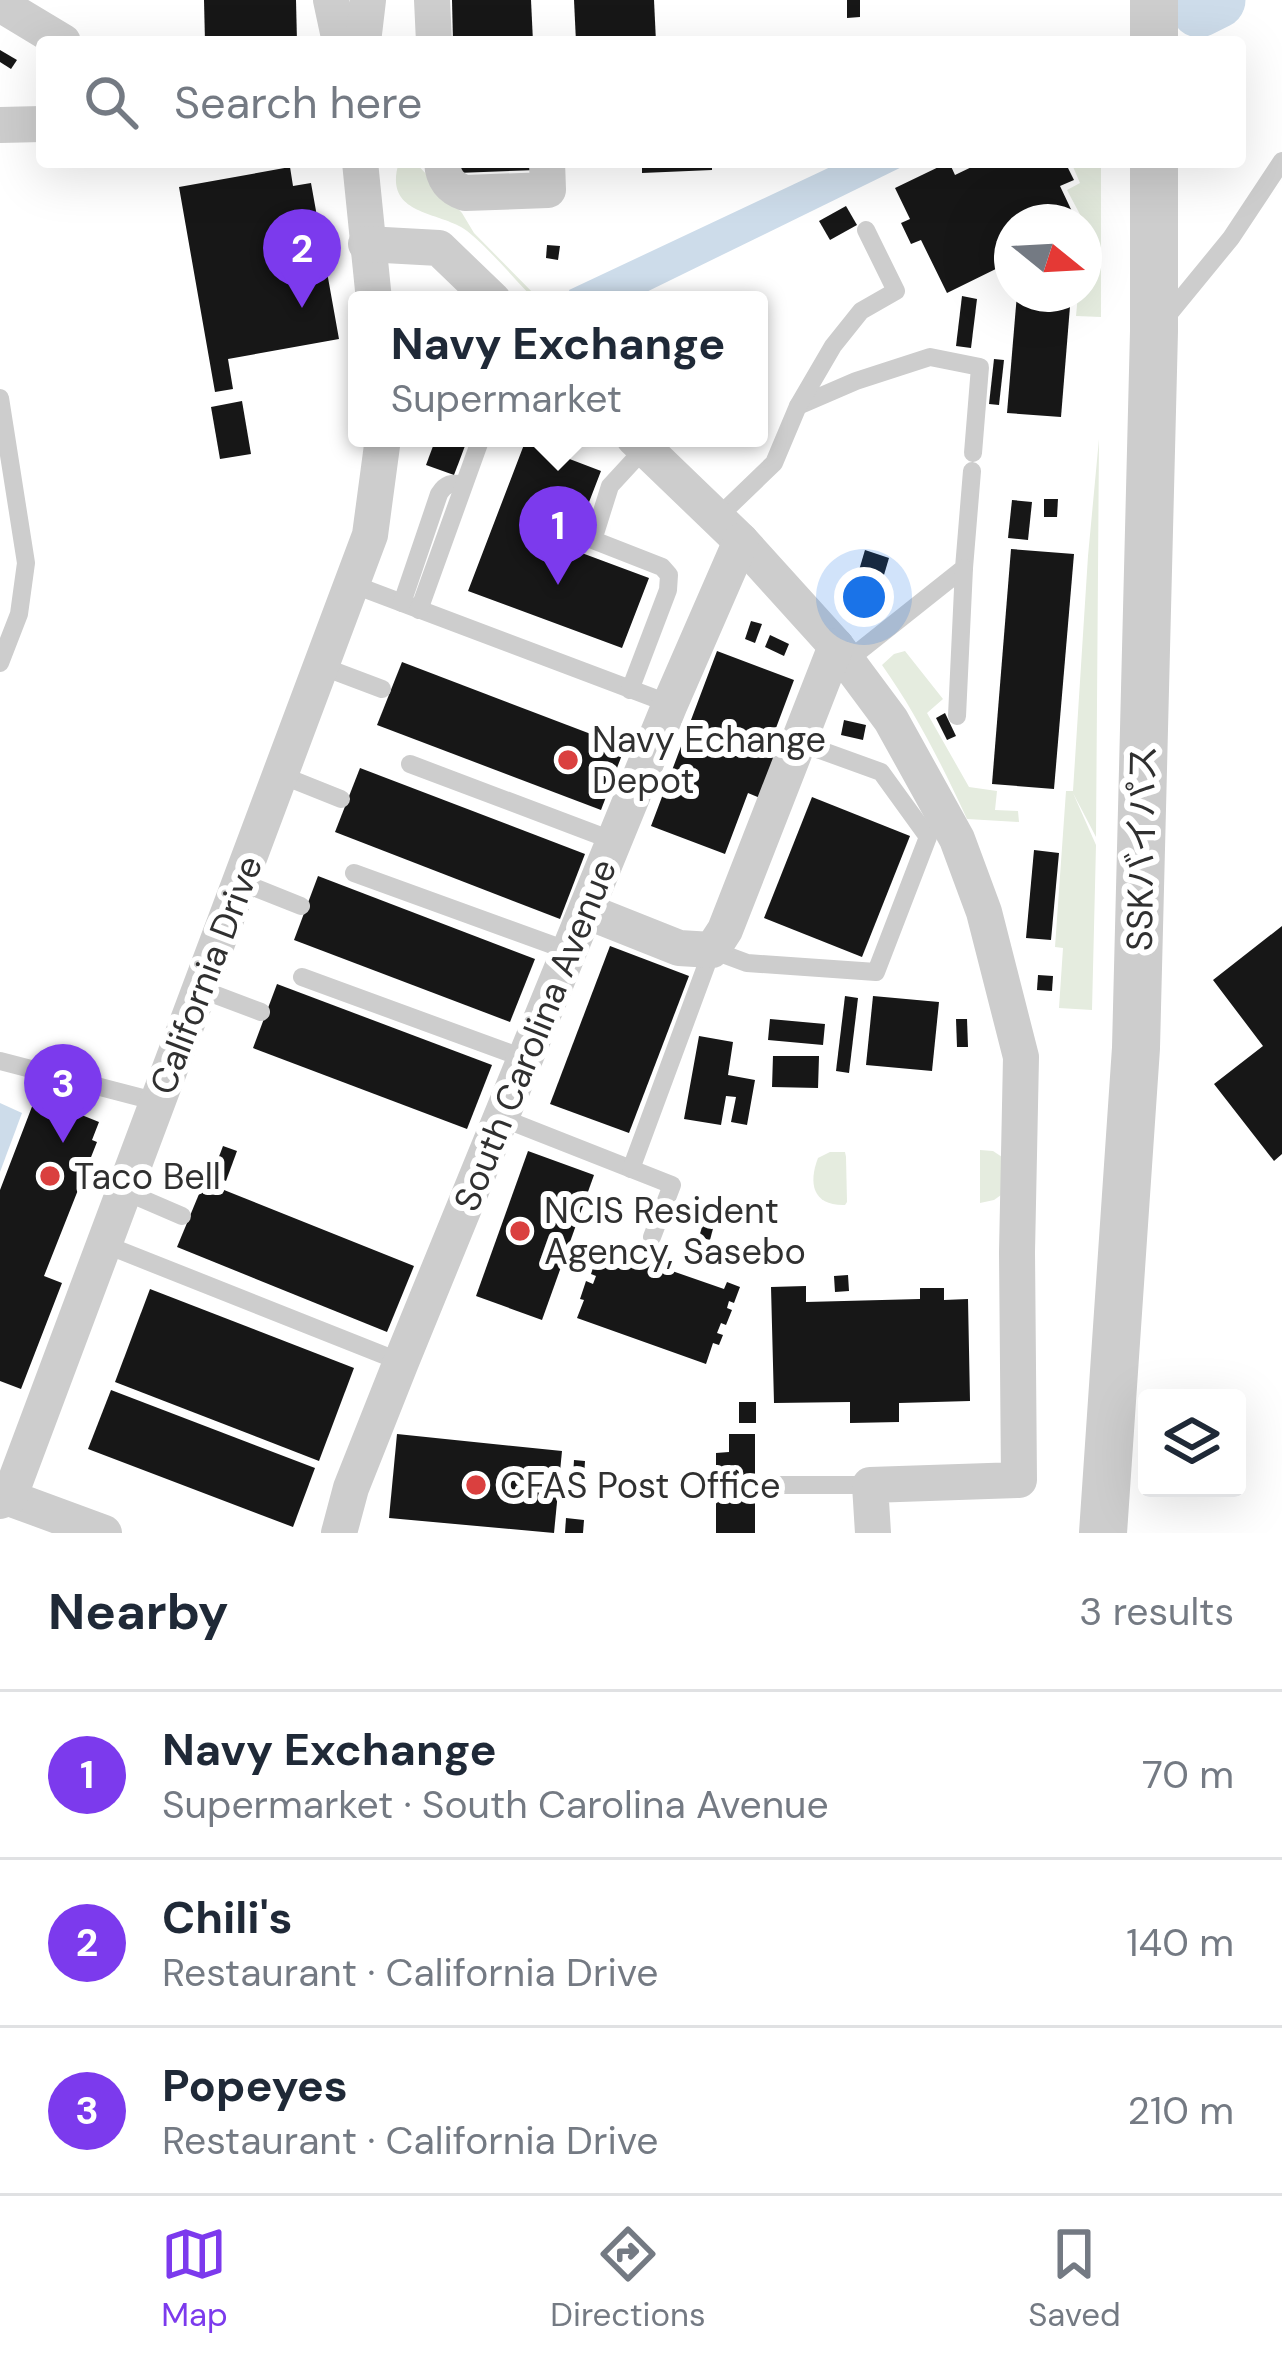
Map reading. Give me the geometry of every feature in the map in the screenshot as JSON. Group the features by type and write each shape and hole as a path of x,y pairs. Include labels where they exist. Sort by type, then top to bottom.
{"street":[{"path":"331,0 339,36"},
{"path":"364,36 368,0"},
{"path":"432,0 434,36"},
{"path":"1154,0 1154,36"},
{"path":"0,4 53,36"},
{"path":"0,125 36,124"},
{"path":"361,168 373,291"},
{"path":"443,168 455,190 465,194 548,190 548,168"},
{"name":"SSKバイパス","path":"1102,1533 1136,1048 1154,168"},
{"path":"367,244 439,248 484,291"},
{"name":"California Drive","path":"4,1499 370,535 382,447"},
{"path":"644,447 729,530 842,654 891,720 895,763 958,839 984,912 1021,1057 1019,1480 870,1485 874,1533"},
{"name":"South Carolina Avenue","path":"339,1533 351,1489 401,1362 670,704 729,530"},
{"path":"586,911 680,948 712,950 725,929 798,742 842,654"},
{"path":"4,1499 104,1533"}],"lane":[{"path":"1154,331 1275,180 1282,161"},
{"path":"729,530 774,463 798,406 833,346 861,311 896,291 866,230"},
{"path":"798,406 929,358 980,368 956,716"},
{"path":"0,398 26,563 19,614 0,663"},
{"path":"410,606 477,447"},
{"path":"630,689 668,590 669,575 662,567 593,540 610,486 637,447"},
{"path":"842,654 964,568"},
{"path":"352,584 670,704"},
{"path":"321,666 382,689"},
{"path":"632,1169 712,950 747,963 875,972 928,837 895,763 798,742"},
{"path":"410,764 614,841"},
{"path":"281,775 341,799"},
{"path":"354,873 569,951"},
{"path":"241,882 301,906"},
{"path":"302,977 526,1059"},
{"path":"200,989 261,1012"},
{"path":"0,1061 158,1102"},
{"path":"502,1118 672,1185 652,1237"},
{"path":"124,1192 182,1216"},
{"path":"104,1244 401,1362"},
{"path":"769,1485 870,1485"}],"shaded area":[{"path":"398,168 421,168 474,233 531,291 469,232 404,201 396,179"},
{"path":"1074,168 1101,168 1101,204 1074,204 1067,190 1080,183"},
{"path":"1076,312 1101,312 1101,317 1076,316"},
{"path":"1099,439 1096,837 1073,793 1096,845 1092,1010 1059,1008 1063,948 1055,947 1066,791 1073,791"},
{"path":"905,651 943,699 927,713 969,787 997,791 995,810 1018,811 1019,822 967,819 928,740 882,665"},
{"path":"980,1150 1002,1157 1001,1195 980,1203"},
{"path":"845,1152 845,1205 826,1202 814,1185 818,1158"}],"water":[{"path":"828,168 900,168 648,291 569,290"},
{"path":"0,1103 22,1113 0,1172"}],"building":[{"path":"204,0 296,0 297,36 205,36"},
{"path":"452,0 531,0 533,36 453,36"},
{"path":"574,0 654,0 656,36 576,36"},
{"path":"847,0 860,0 860,17 847,18"},
{"path":"0,50 17,60 11,69 0,62"},
{"path":"284,168 290,168 293,186 311,183 339,339 228,359 233,389 215,392 179,187"},
{"path":"457,168 537,170 457,173"},
{"path":"642,168 712,168 712,170 642,173"},
{"path":"937,168 952,168 955,175 970,168 1068,168 1074,180 1060,186 1068,204 994,204 994,270 947,293 921,240 911,244 901,223 910,219 895,188"},
{"path":"846,206 857,225 830,240 819,221"},
{"path":"547,245 560,246 558,260 546,258"},
{"path":"962,296 977,299 971,348 956,346"},
{"path":"1015,312 1070,312 1061,417 1007,413"},
{"path":"994,359 1004,360 999,405 989,404"},
{"path":"242,401 251,454 220,459 211,407"},
{"path":"433,447 465,447 454,475 426,465"},
{"path":"523,447 538,447 601,471 571,549 649,578 622,648 468,591"},
{"path":"1044,499 1058,499 1057,517 1044,517"},
{"path":"1012,500 1032,502 1028,540 1008,538"},
{"path":"1011,549 1074,554 1054,789 992,784"},
{"path":"865,550 889,558 878,595 854,587"},
{"path":"751,621 762,624 755,643 745,639"},
{"path":"770,635 789,644 784,656 765,647"},
{"path":"717,651 794,680 773,736 782,740 760,798 748,793 725,854 651,826"},
{"path":"402,662 625,747 601,810 377,725"},
{"path":"945,713 956,736 947,740 936,718"},
{"path":"844,720 866,725 863,740 841,735"},
{"path":"360,768 585,854 560,919 335,832"},
{"path":"812,797 910,836 862,957 764,918"},
{"path":"1034,850 1059,853 1051,940 1026,938"},
{"path":"318,876 535,959 510,1022 294,940"},
{"path":"1282,926 1282,1154 1274,1161 1214,1084 1263,1046 1213,980"},
{"path":"610,946 689,976 629,1133 550,1104"},
{"path":"1038,975 1053,976 1052,991 1037,990"},
{"path":"277,984 492,1065 467,1129 253,1048"},
{"path":"845,996 858,998 849,1073 836,1071"},
{"path":"873,996 939,1002 932,1071 866,1065"},
{"path":"770,1019 825,1024 823,1045 768,1040"},
{"path":"956,1019 967,1019 968,1047 957,1047"},
{"path":"699,1036 733,1042 728,1075 755,1080 747,1125 731,1122 736,1097 726,1096 721,1125 684,1119"},
{"path":"773,1056 819,1056 818,1088 772,1087"},
{"path":"47,1101 99,1122 92,1140 97,1142 44,1276 62,1283 21,1389 0,1381 0,1190 33,1104 44,1109"},
{"path":"223,1146 237,1151 226,1181 212,1175"},
{"path":"528,1151 594,1175 542,1320 476,1296"},
{"path":"204,1182 414,1266 387,1332 177,1247"},
{"path":"705,1217 715,1221 710,1240 699,1237"},
{"path":"781,1241 782,1256 757,1258 756,1243"},
{"path":"606,1248 724,1289 727,1282 740,1287 734,1303 729,1301 727,1308 732,1310 717,1333 723,1335 719,1345 713,1343 706,1364 577,1318 586,1281 593,1284 595,1262 601,1264"},
{"path":"848,1275 849,1291 835,1292 834,1276"},
{"path":"806,1286 806,1302 920,1299 920,1288 944,1288 944,1300 968,1299 970,1401 899,1403 899,1422 850,1423 850,1402 774,1403 771,1287"},
{"path":"150,1289 354,1368 319,1461 115,1382"},
{"path":"111,1390 315,1468 293,1527 88,1449"},
{"path":"739,1402 756,1402 756,1423 739,1423"},
{"name":"CFAS Post Office","path":"397,1434 562,1451 554,1533 389,1518"},
{"path":"729,1434 755,1434 755,1533 716,1533 716,1453 729,1452"},
{"path":"574,1460 585,1461 584,1478 573,1477"},
{"path":"566,1518 584,1520 583,1533 565,1533"}],"waterway":[{"path":"1199,9 1217,0"}],"place":[{"name":"Chili's","path":"302,308"},
{"name":"Navy Exchange","path":"558,585"},
{"name":"Navy Echange Depot","path":"568,760"},
{"name":"Popeyes","path":"63,1143"},
{"name":"Taco Bell","path":"50,1176"},
{"name":"NCIS Resident Agency, Sasebo","path":"520,1231"},
{"name":"CFAS Post Office","path":"476,1485"}]}
